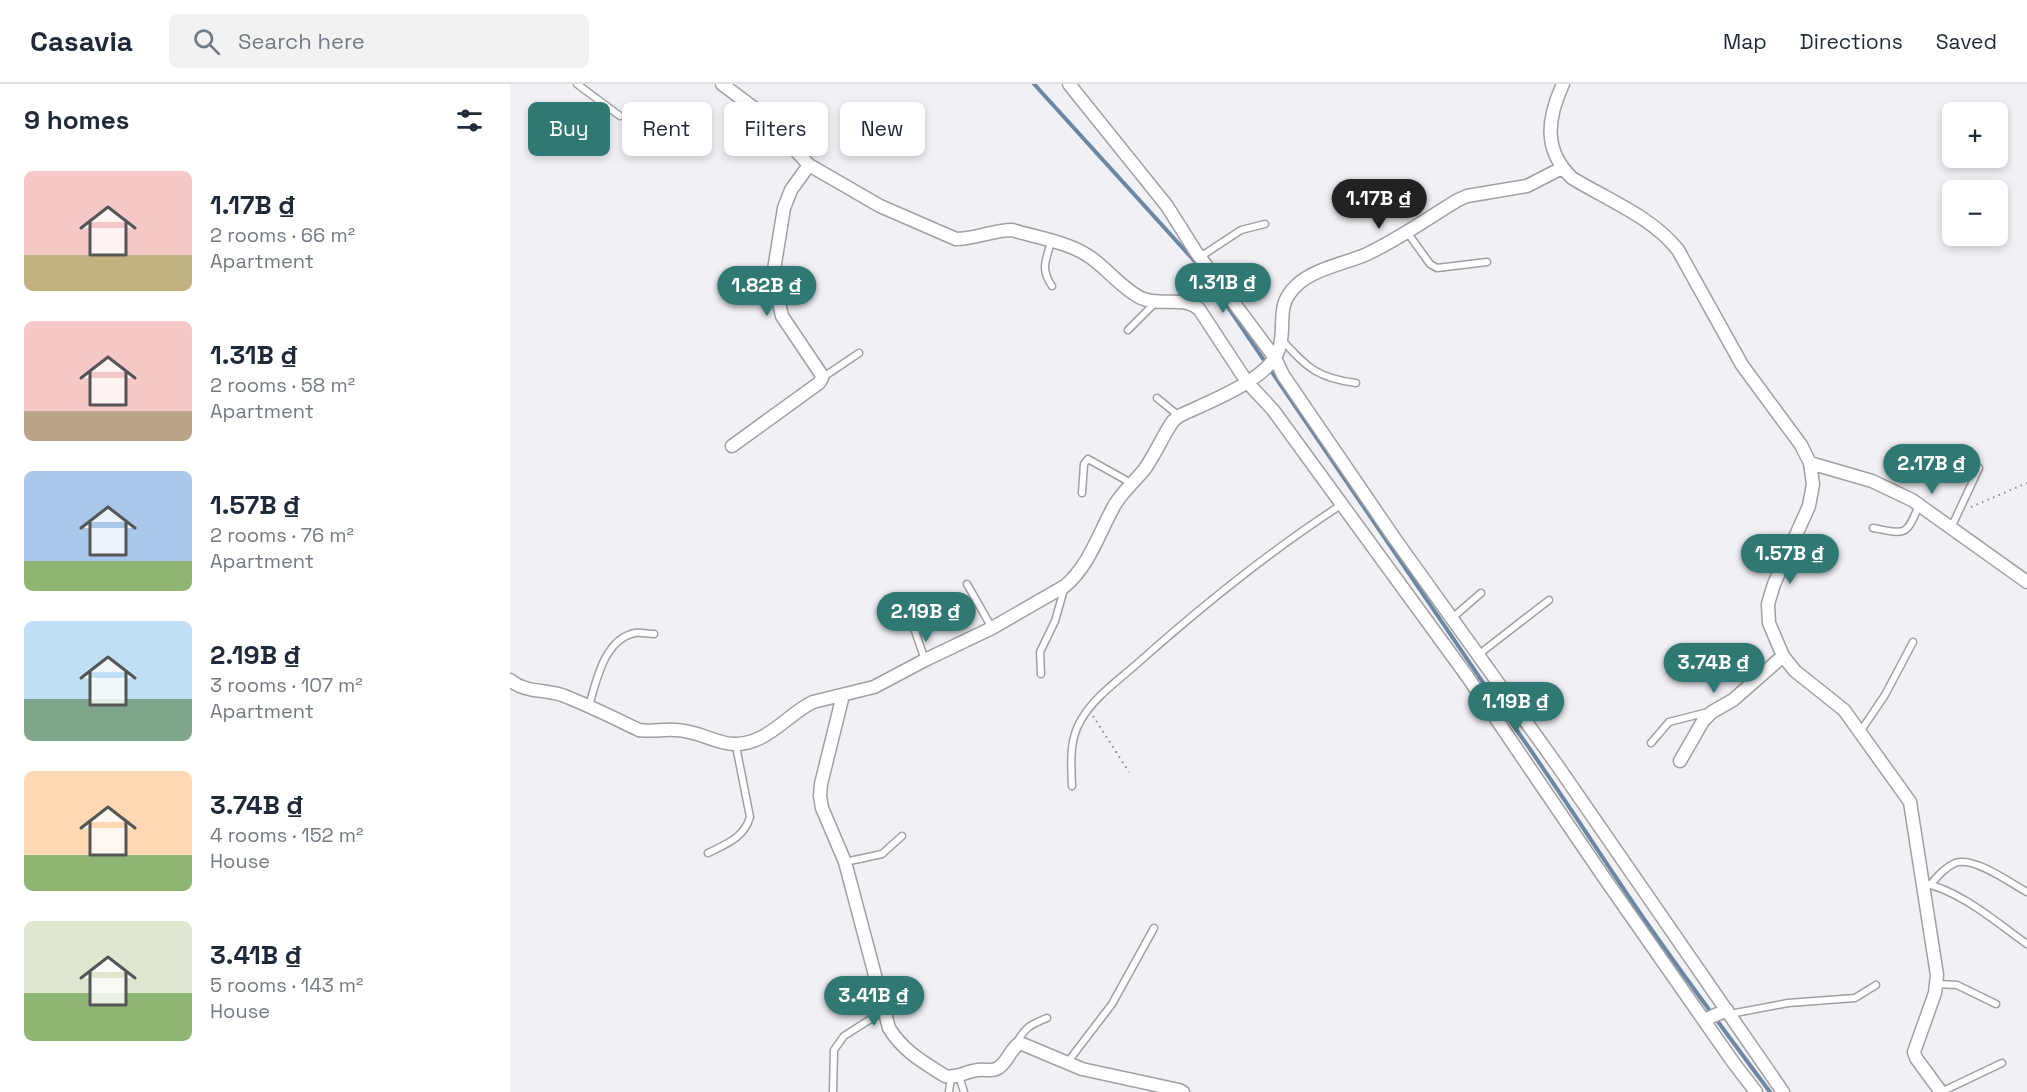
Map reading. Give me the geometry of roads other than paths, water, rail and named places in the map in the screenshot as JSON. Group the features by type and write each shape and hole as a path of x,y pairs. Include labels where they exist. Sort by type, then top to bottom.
{"street":[{"path":"723,84 762,114 808,165 880,206 956,239 1012,230 1073,248 1085,253 1142,298 1158,301 1185,301 1199,309 1467,676 1603,876 1756,1092"},
{"path":"1069,84 1167,206 1195,251 1451,619 1557,765 1783,1092"},
{"path":"1563,84 1551,115 1550,134 1553,148 1562,168 1572,178 1656,227 1669,238 1678,250 1742,365 1801,445 1810,463 1813,484 1809,506 1774,584 1768,604 1769,623 1783,656 1796,670 1844,710 1910,802 1927,884 1937,984 1914,1052 1941,1092"},
{"path":"732,446 819,383 822,378 782,316 773,276 784,208 791,190 808,165"},
{"path":"510,680 526,689 553,693 639,730 685,731 736,746 762,737 813,702 874,687 992,628 1075,578 1115,505 1143,470 1168,428 1179,416 1250,380 1273,361 1281,339 1282,308 1288,294 1298,284 1309,276 1366,254 1467,196 1527,186 1562,168"},
{"path":"1810,463 1872,481 1919,504 2027,582"},
{"path":"1680,760 1703,722 1712,712 1733,700 1783,656"},
{"path":"843,695 820,796 822,808 845,862 889,1028 897,1040 909,1053 945,1076 955,1077 978,1070 999,1068 1015,1046 1020,1043 1082,1069 1180,1091"},
{"path":"1704,1020 1729,1012"}],"lane":[{"path":"577,84 620,116"},
{"path":"1195,251 1241,230 1265,224"},
{"path":"1407,231 1425,257 1437,268 1487,262"},
{"path":"1051,242 1044,275 1052,286"},
{"path":"1128,330 1158,301"},
{"path":"1281,339 1302,362 1314,371 1335,380 1356,383"},
{"path":"822,378 859,353"},
{"path":"1157,398 1179,416"},
{"path":"1082,493 1084,464 1088,459 1131,483"},
{"path":"1951,528 1979,468"},
{"path":"1874,528 1901,533 1911,523 1919,504"},
{"path":"1072,786 1072,738 1080,721 1096,699 1162,641 1292,536 1341,505"},
{"path":"967,584 992,628"},
{"path":"1041,674 1040,652 1055,621 1065,586"},
{"path":"1451,619 1481,593"},
{"path":"1478,655 1549,600"},
{"path":"922,615 913,622 913,625 926,660"},
{"path":"588,707 602,661 612,647 634,633 654,634"},
{"path":"1860,732 1885,695 1913,642"},
{"path":"1651,743 1669,722 1712,712"},
{"path":"708,853 739,837 747,828 750,817 736,746"},
{"path":"845,862 882,854 902,836"},
{"path":"2027,892 1984,868 1964,861 1943,870 1927,884 1969,904 2027,944"},
{"path":"1067,1063 1112,1004 1154,928"},
{"path":"1937,984 1957,985 1996,1004"},
{"path":"1729,1012 1788,1003 1855,998 1876,985"},
{"path":"833,1092 834,1050 844,1036 885,1010"},
{"path":"1015,1046 1029,1026 1047,1018"},
{"path":"1941,1092 2002,1063"},
{"path":"949,1092 955,1077"},
{"path":"955,1077 964,1092"}],"waterway":[{"path":"1034,84 1200,267"},
{"path":"1206,275 1649,926 1770,1092"}]}
